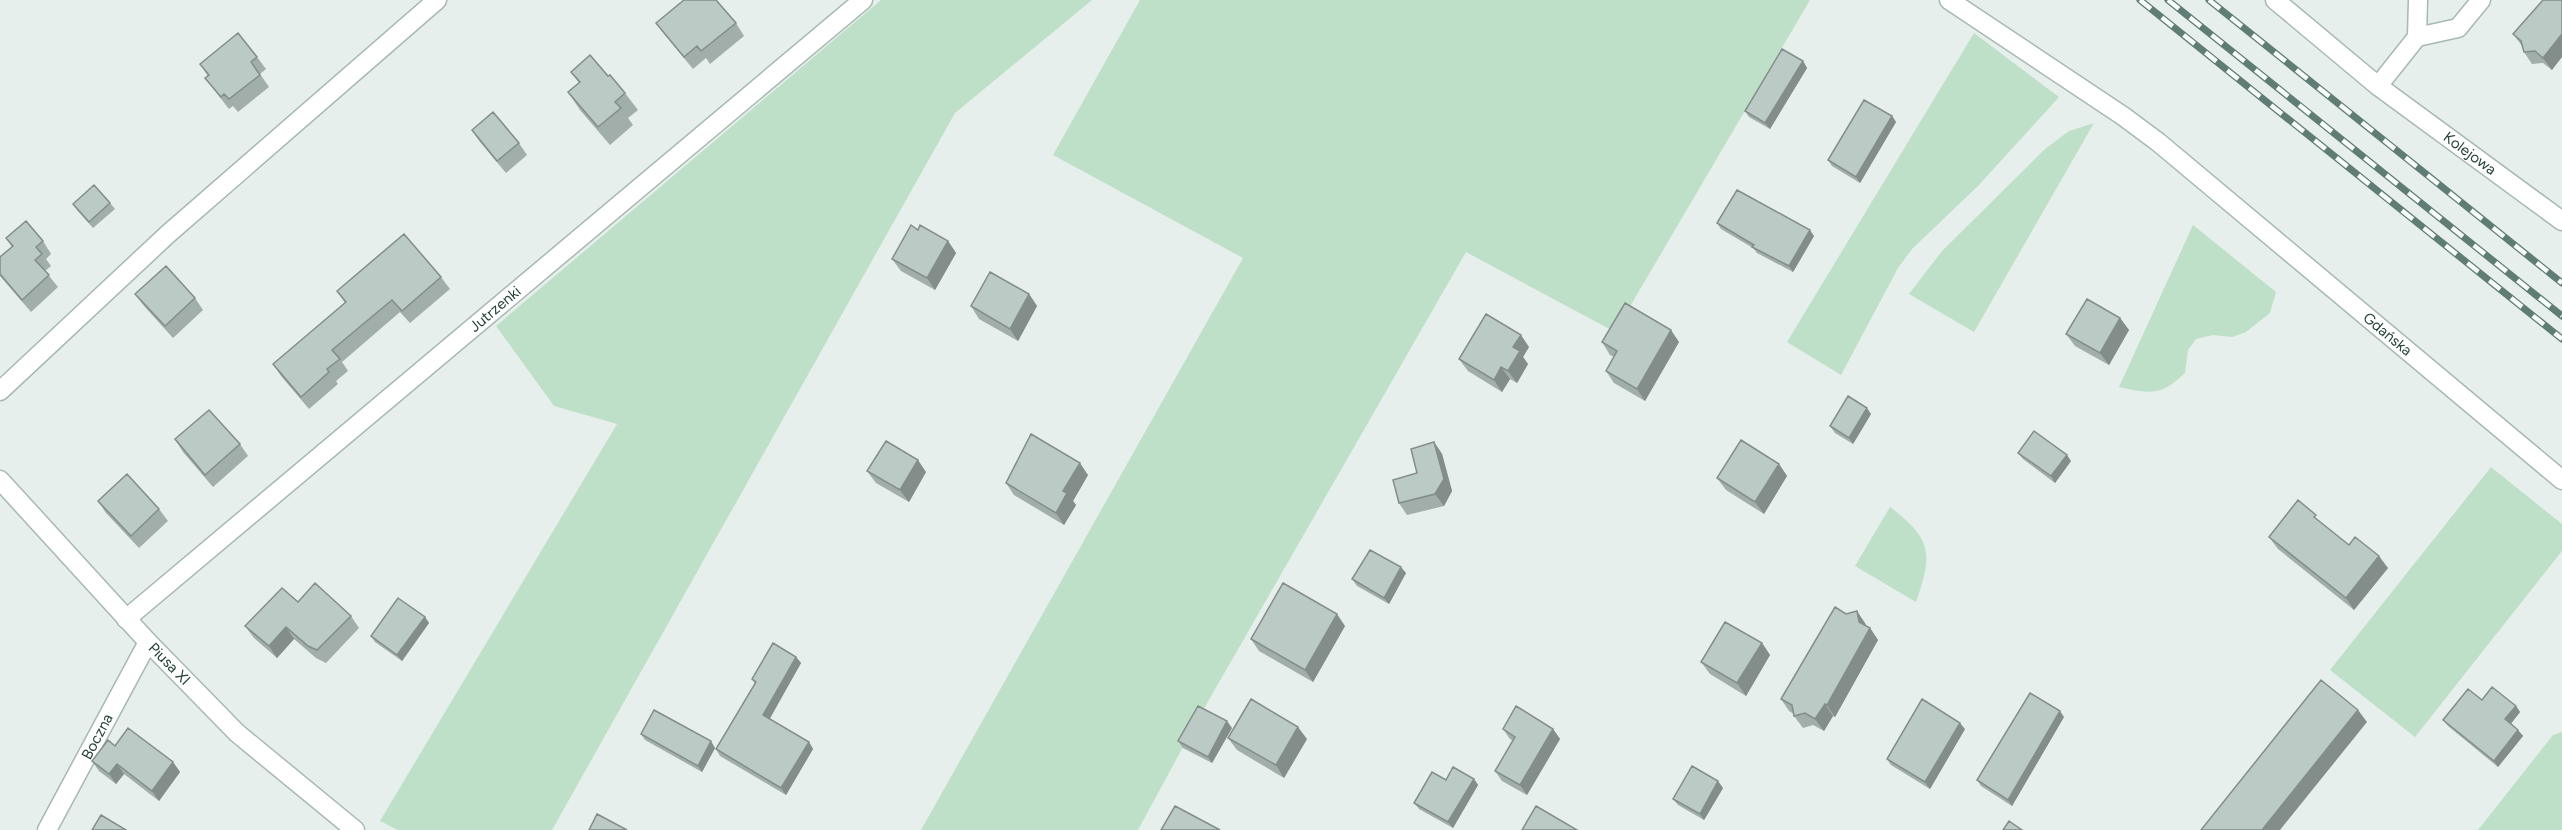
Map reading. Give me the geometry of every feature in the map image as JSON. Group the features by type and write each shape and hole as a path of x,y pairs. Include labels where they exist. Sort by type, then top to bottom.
{"street":[{"path":"0,391 168,234 437,0"},
{"name":"Jutrzenki","path":"126,619 864,0"},
{"name":"Gdańska","path":"1949,0 2123,116 2213,186 2562,480"},
{"name":"Kolejowa","path":"2275,0 2378,86 2562,221"},
{"path":"2378,86 2417,37 2418,0"},
{"path":"2417,37 2458,28 2481,0"},
{"name":"Piusa XI","path":"0,480 126,619 237,732 355,830"},
{"name":"Boczna","path":"47,830 148,642"}],"green space":[{"path":"881,0 1092,0 955,113 552,830 398,830 380,821 617,424 554,406 496,326"},
{"path":"1140,0 1810,0 1615,332 1466,252 1202,712 1138,830 921,830 1243,258 1053,155"},
{"path":"1974,33 2059,97 1978,186 1912,249 1898,268 1841,375 1787,342"},
{"path":"2094,123 1974,332 1909,294 1942,251 2045,149 2069,131"},
{"path":"2193,225 2276,292 2270,313 2246,332 2232,337 2213,335 2196,339 2188,350 2185,373 2169,386 2148,392 2119,387"},
{"path":"2491,467 2562,524 2562,551 2415,737 2330,670"},
{"path":"1890,507 1914,528 1925,548 1925,571 1916,602 1855,566"},
{"path":"2562,732 2562,830 2478,830 2553,735"}],"building":[{"path":"684,0 716,0 736,23 701,51 697,46 684,57 656,23"},
{"path":"2543,0 2562,0 2562,34 2543,58 2535,51 2524,52 2521,41 2513,34"},
{"path":"238,33 257,57 251,62 260,75 229,99 224,94 221,97 205,78 209,75 200,64"},
{"path":"1782,49 1803,61 1765,123 1745,111"},
{"path":"590,55 625,93 615,102 621,108 598,127 568,92 580,82 571,72"},
{"path":"1864,100 1892,116 1856,177 1828,160"},
{"path":"493,112 519,143 497,161 472,130"},
{"path":"94,185 110,203 89,222 73,204"},
{"path":"1737,190 1810,230 1789,266 1752,247 1754,245 1717,223"},
{"path":"26,221 43,241 36,247 42,254 35,260 49,275 22,300 0,274 0,257 13,246 6,238"},
{"path":"911,225 918,230 920,225 948,241 927,278 892,259"},
{"path":"404,234 441,277 402,311 392,300 332,350 340,359 327,369 329,372 301,397 273,364 346,302 337,291"},
{"path":"166,266 195,298 165,326 135,294"},
{"path":"990,272 1029,294 1010,329 971,306"},
{"path":"2087,299 2120,318 2100,353 2066,334"},
{"path":"1625,303 1671,330 1637,389 1606,371 1617,351 1602,342"},
{"path":"1486,314 1521,335 1513,347 1520,351 1508,371 1501,367 1494,380 1459,359"},
{"path":"1848,396 1867,408 1849,438 1830,426"},
{"path":"209,410 240,444 205,475 175,439"},
{"path":"2034,431 2067,455 2051,476 2018,453"},
{"path":"1031,434 1080,463 1063,491 1067,493 1056,513 1006,483"},
{"path":"1741,440 1779,464 1755,502 1717,478"},
{"path":"886,441 918,460 900,490 867,471"},
{"path":"1434,442 1444,479 1435,494 1399,503 1393,480 1417,473 1411,449"},
{"path":"127,474 159,509 131,536 98,501"},
{"path":"2298,500 2316,515 2314,517 2349,545 2355,537 2379,556 2346,598 2269,537"},
{"path":"1370,550 1401,567 1384,598 1352,579"},
{"path":"315,583 351,616 317,650 308,646 286,627 269,646 245,626 282,588 298,602"},
{"path":"1283,583 1337,614 1305,670 1251,639"},
{"path":"398,598 425,617 397,655 371,636"},
{"path":"1835,607 1846,614 1857,611 1859,622 1870,628 1827,705 1825,704 1815,719 1805,713 1794,716 1792,705 1781,699"},
{"path":"1725,622 1762,643 1737,683 1701,662"},
{"path":"773,643 796,657 763,715 809,742 781,788 716,749 756,682 752,679"},
{"path":"2321,680 2358,710 2262,830 2201,830"},
{"path":"2492,687 2516,706 2505,719 2518,730 2494,761 2443,720 2468,689 2482,700"},
{"path":"2030,693 2060,711 2008,800 1977,780"},
{"path":"1251,699 1298,727 1276,765 1228,738"},
{"path":"1922,699 1960,723 1925,782 1887,759"},
{"path":"1198,706 1227,721 1208,757 1178,741"},
{"path":"1516,706 1553,729 1520,785 1495,771 1515,737 1503,729"},
{"path":"654,710 711,741 698,766 641,734"},
{"path":"128,728 173,762 152,791 117,764 109,774 92,761 108,740 115,746"},
{"path":"1692,766 1718,781 1700,814 1673,799"},
{"path":"1453,767 1474,779 1448,822 1414,803 1432,772 1446,780"},
{"path":"1175,806 1220,830 1161,830"},
{"path":"1536,806 1577,830 1522,830"},
{"path":"597,814 627,830 589,830"},
{"path":"101,815 126,830 92,830"},
{"path":"2009,821 2022,830 2003,830"}],"railway":[{"path":"2140,0 2562,339"},
{"path":"2168,0 2562,316"},
{"path":"2209,0 2562,283"}]}
